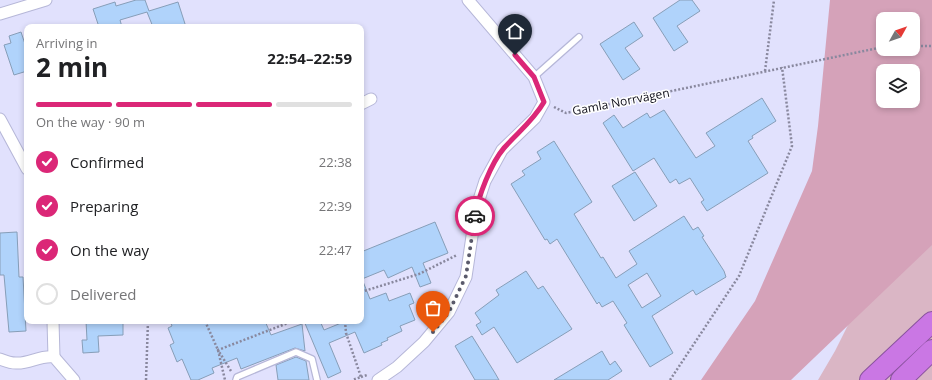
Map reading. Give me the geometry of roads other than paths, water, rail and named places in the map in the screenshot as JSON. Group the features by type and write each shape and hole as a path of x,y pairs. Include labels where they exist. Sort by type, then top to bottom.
{"highway":[{"path":"870,380 932,322"},
{"path":"901,380 932,350"}],"street":[{"path":"0,14 46,0"},
{"path":"375,376 397,367 424,342 449,312 466,276 476,209 485,181 502,150 535,118 544,102 534,77 468,0"},
{"path":"0,119 24,163"},
{"path":"53,324 54,356 74,380"},
{"path":"0,359 15,364 28,362 42,357 54,356"}],"lane":[{"path":"534,77 579,38"},
{"path":"237,378 296,352 312,359 317,380"}]}
